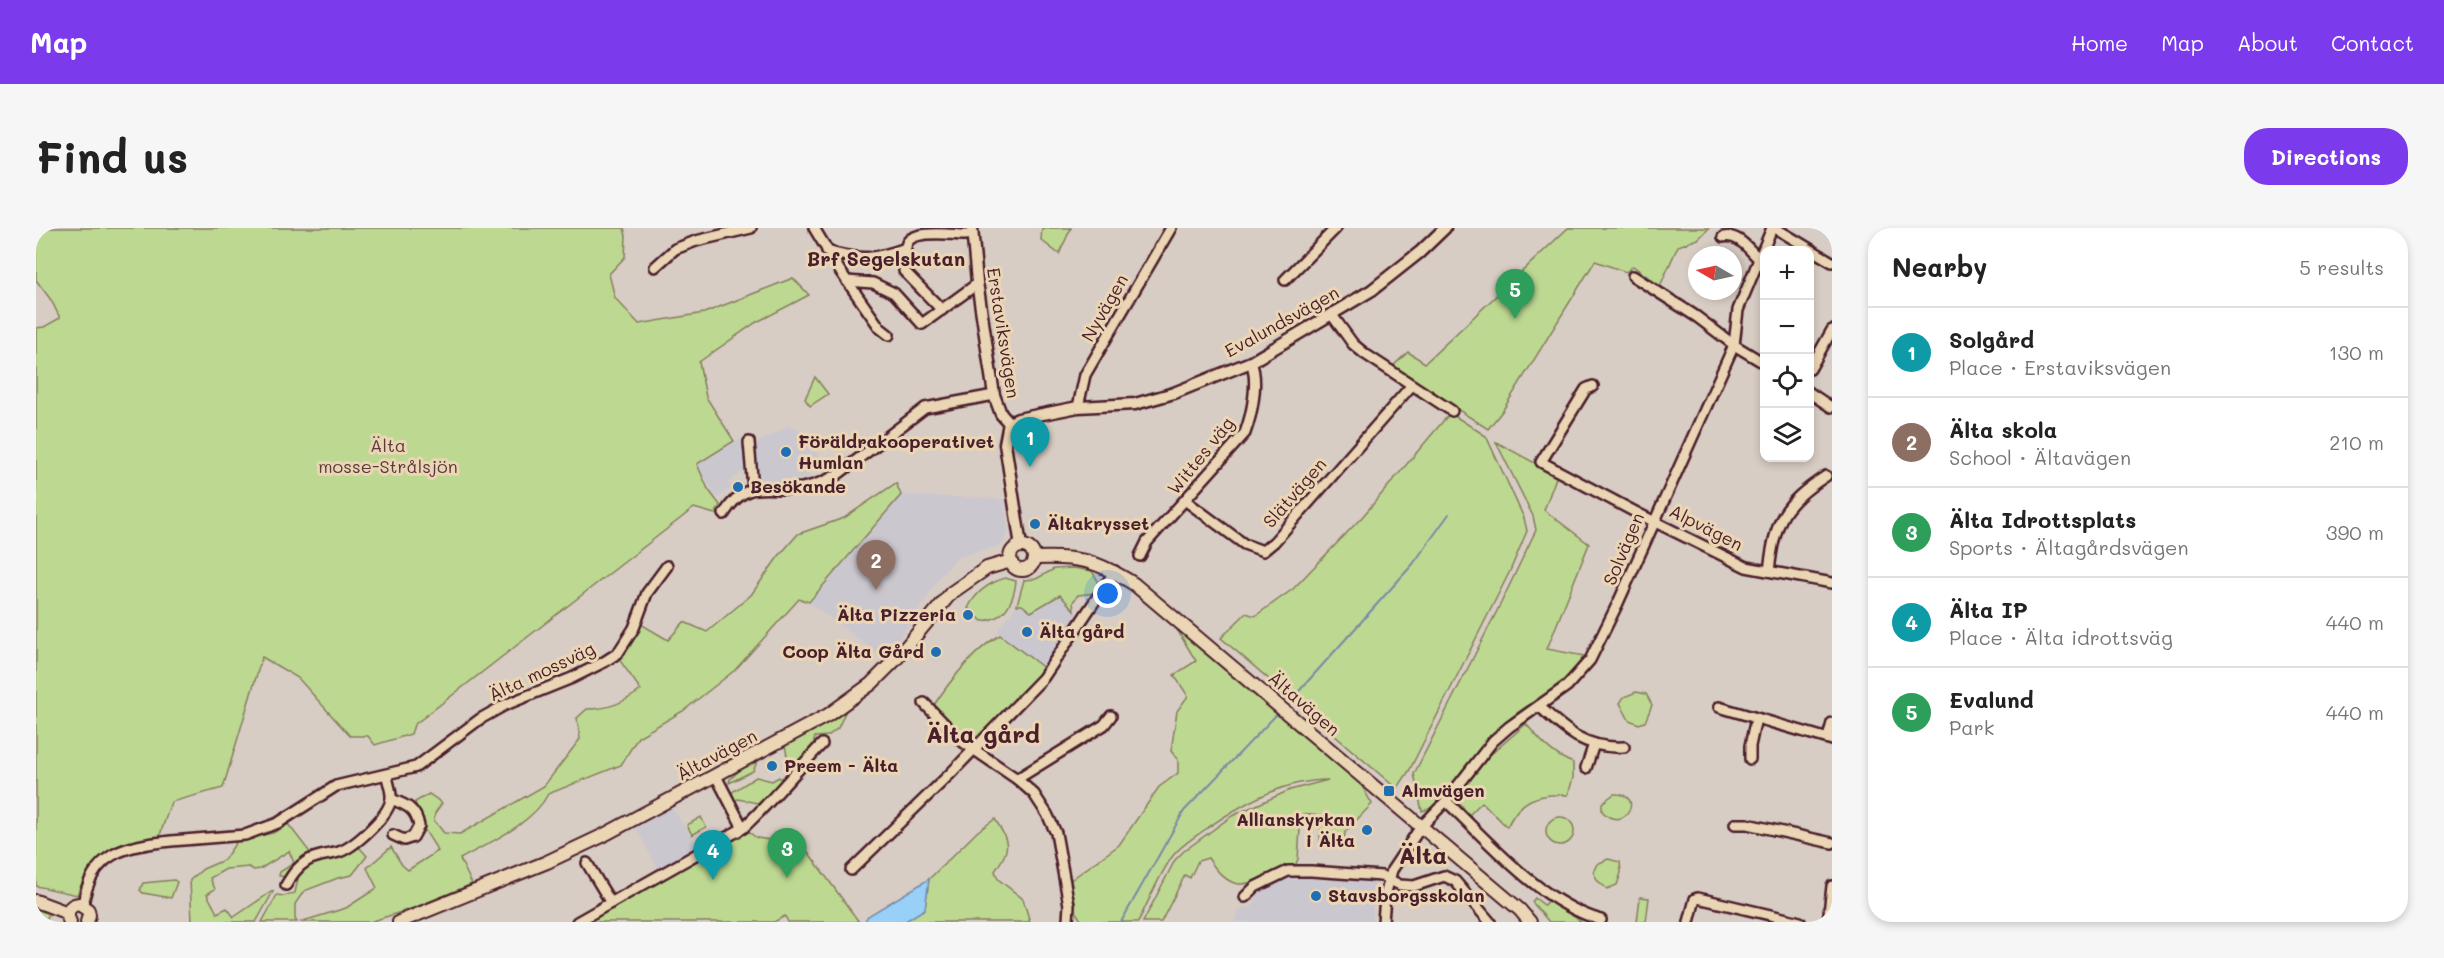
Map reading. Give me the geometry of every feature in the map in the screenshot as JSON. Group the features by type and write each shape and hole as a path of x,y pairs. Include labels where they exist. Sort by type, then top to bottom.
{"main road":[{"path":"1021,546 1030,549 1034,558 1032,564 1023,570 1017,568 1011,561 1012,553 1021,546"},
{"name":"Ältavägen","path":"1034,558 1063,556 1099,564 1134,584 1419,828 1520,910 1530,922"},
{"name":"Ältavägen","path":"399,922 557,858 828,715 871,684 897,658 951,593 987,568 1011,561"},
{"path":"36,901 69,917 72,906 83,905 88,910 90,921"}],"street":[{"path":"655,267 675,249 696,241 752,228"},
{"path":"814,228 847,281 880,328 889,335"},
{"name":"Nyvägen","path":"1078,408 1085,375 1171,228"},
{"path":"1285,280 1336,228"},
{"name":"Evalundsvägen","path":"1009,423 1018,419 1078,408 1135,404 1174,393 1251,362 1332,315 1391,276 1445,228"},
{"path":"1774,228 1832,262"},
{"name":"Solvägen","path":"1766,246 1774,228"},
{"path":"942,310 904,271 906,248 909,240 922,231 969,231"},
{"name":"Erstaviksvägen","path":"969,231 994,395 1001,414 1009,423 1005,444 1021,546"},
{"path":"1723,237 1733,236 1738,239 1760,260"},
{"path":"827,251 856,258 884,256 906,248"},
{"name":"Solvägen","path":"1419,828 1446,801 1493,741 1567,686 1590,660 1614,612 1734,345 1738,310 1760,260"},
{"path":"1633,276 1760,361"},
{"path":"847,281 873,283 894,293 922,324 977,284"},
{"path":"1332,315 1353,344 1384,368 1452,411"},
{"path":"1814,361 1832,330"},
{"name":"Wittes väg","path":"1140,556 1147,542 1245,433 1252,407 1254,378 1251,362"},
{"name":"Slätvägen","path":"1186,501 1244,544 1263,550 1274,542 1412,385"},
{"name":"Alpvägen","path":"1593,386 1586,389 1541,462 1746,567 1832,583"},
{"path":"724,514 733,499 753,489 802,488 837,475 925,408 994,395"},
{"path":"1814,396 1831,406"},
{"path":"749,442 753,489"},
{"path":"1768,571 1778,524 1786,508 1802,491 1826,476"},
{"name":"Älta mossväg","path":"83,905 92,876 114,853 140,845 258,831 278,823 336,786 387,776 426,762 480,719 505,705 572,678 604,662 618,653 634,628 647,593 667,566"},
{"path":"851,870 951,773 1042,678 1115,572"},
{"path":"924,703 960,740 1017,779 1034,794 1056,833 1069,905 1068,920"},
{"path":"1539,706 1563,728 1585,742 1610,748 1624,747"},
{"path":"1719,707 1830,739 1832,723"},
{"path":"1017,779 1104,724 1111,716"},
{"path":"1750,759 1750,746 1756,718"},
{"path":"577,922 743,828 760,813 822,744"},
{"path":"1586,768 1594,744"},
{"path":"286,885 296,869 309,860 340,852 355,844 381,817 391,799 387,776"},
{"path":"716,776 743,828"},
{"path":"391,799 407,805 416,813 419,826 413,837 404,840 393,835"},
{"path":"1446,801 1505,857 1553,897 1583,915 1601,920"},
{"path":"1735,824 1747,824 1832,843"},
{"path":"1383,922 1392,870 1419,828"},
{"path":"586,863 611,903"},
{"path":"1245,897 1255,887 1288,872 1335,872 1389,879 1401,885 1414,886 1444,876 1455,881 1490,922"},
{"path":"1828,922 1832,886"},
{"path":"1689,922 1695,899 1698,898 1800,922"}],"shaded area":[{"name":"Föräldrakooperativet Humlan","path":"788,426 799,430 822,460 808,470 810,478 767,483 758,476 756,444"},
{"path":"741,439 749,460 745,470 728,482 731,488 716,498 697,464"},
{"path":"901,495 1004,499 1008,529 1004,542 1000,546 958,557 940,577 886,659 809,603"},
{"path":"1060,594 1080,617 1044,668 1000,635 998,630 1017,605 1040,608"},
{"path":"670,804 699,850 660,872 633,823"},
{"name":"Stavsborgsskolan","path":"1301,875 1375,880 1372,922 1234,922 1240,909 1251,908 1261,889 1285,877"}],"green space":[{"name":"Älta mosse-Strålsjön","path":"36,228 624,228 625,257 609,274 615,298 639,324 704,313 793,278 809,295 755,323 699,362 706,397 734,441 697,464 708,489 720,505 715,514 694,508 414,725 411,734 375,745 368,736 350,736 298,678 262,657 223,788 171,802 159,838 118,846 108,852 91,868 77,895 36,886 36,328 44,327 60,318 51,300 36,280"},
{"path":"1042,228 1071,228 1059,254 1041,240"},
{"path":"1568,228 1709,228 1698,239 1678,246 1660,286 1633,266 1626,272 1595,261 1503,410 1488,429 1392,367 1408,352 1425,363"},
{"path":"815,377 828,394 810,406 805,399"},
{"path":"1450,413 1486,436 1524,518 1527,531 1510,571 1409,771 1397,789 1221,638 1246,613 1255,616 1293,589 1363,516"},
{"path":"1496,442 1557,475 1544,510 1589,544 1547,649 1584,656 1568,676 1497,730 1435,807 1422,811 1414,774 1536,530 1533,516"},
{"path":"896,483 901,495 809,602 799,599 735,670 683,711 638,737 621,765 548,794 532,815 521,824 460,859 472,884 416,907 370,922 300,922 346,908 377,888 367,868 391,847 402,865 408,870 438,851 424,829 415,802 429,794 442,803 435,813 434,820 444,833 460,834 544,786 580,739 577,718 587,709 616,704 641,690 618,658 627,651 641,624 668,640 684,622 707,632 751,595 778,557 798,534 844,518"},
{"path":"1073,568 1092,571 1098,581 1096,593 1078,595 1073,602 1074,610 1060,595 1031,612 1022,605 1017,605 1024,580 1036,579 1054,569"},
{"path":"1005,578 1016,581 1010,603 996,617 982,621 968,608 983,589"},
{"path":"1173,623 1179,623 1360,783 1372,804 1345,832 1344,842 1320,844 1321,816 1301,814 1298,859 1295,866 1248,883 1239,884 1229,881 1219,873 1208,858 1198,861 1190,878 1185,875 1161,922 1143,922 1175,860 1184,851 1232,816 1290,790 1328,780 1294,784 1278,789 1232,812 1179,849 1162,873 1138,922 1082,922 1074,909 1068,882 1119,845 1159,787 1178,773 1178,760 1171,751 1177,711 1188,696 1174,675 1196,661"},
{"path":"1000,635 1044,668 978,738 964,738 952,730 932,708 962,668"},
{"path":"1636,692 1646,694 1652,705 1645,722 1639,724 1629,720 1620,703 1624,697"},
{"path":"847,708 838,728 828,736 815,737 811,752 789,767 785,745"},
{"path":"1526,724 1553,751 1573,763 1573,778 1568,795 1548,795 1531,800 1518,810 1507,827 1482,802 1469,815 1456,798 1489,756"},
{"path":"774,750 757,762 753,771 729,783 730,779 746,765"},
{"path":"756,777 772,781 779,777 782,780 762,804 738,799 734,801 732,792"},
{"path":"1614,794 1624,795 1631,806 1624,816 1618,819 1602,811 1602,803"},
{"path":"701,817 706,827 692,835 687,825"},
{"path":"1560,817 1570,821 1574,831 1570,841 1560,845 1550,841 1546,831 1550,821"},
{"path":"995,819 1004,834 1007,845 1004,856 995,871 998,879 1023,899 1030,922 904,922 925,908 929,879 978,831"},
{"path":"288,824 312,855 297,865 286,877 279,876 280,872 294,863 289,851 260,869 254,870 249,867 226,869 210,878 215,889 207,894 217,913 227,908 234,917 274,890 256,922 192,922 190,880 203,869 224,860 237,841 273,833"},
{"path":"743,828 757,838 803,845 859,922 788,922 785,916 774,922 577,922"},
{"path":"359,847 367,856 352,875 304,891 295,904 297,922 262,922 277,895 295,893 299,874 304,869 319,861 342,855"},
{"path":"1608,859 1620,862 1621,873 1617,885 1607,889 1598,881 1593,872 1597,864"},
{"path":"174,880 177,882 171,898 143,893 140,890 143,883"},
{"path":"1640,897 1649,898 1646,922 1637,922"},
{"path":"1535,898 1544,905 1550,898 1581,922 1549,922 1532,902"},
{"path":"36,904 50,909 46,922 36,922"}],"water":[{"path":"929,879 925,909 904,922 864,922 868,916"}],"waterway":[{"path":"1291,700 1413,564 1449,514"},
{"path":"1121,922 1184,811 1279,712"}],"place":[{"name":"Evalund","path":"1515,319"},
{"name":"Föräldrakooperativet Humlan","path":"786,452"},
{"name":"Solgård","path":"1030,467"},
{"name":"Besökande","path":"738,487"},
{"name":"Ältakrysset","path":"1035,524"},
{"name":"Älta skola","path":"876,590"},
{"name":"Älta Pizzeria","path":"968,615"},
{"name":"Älta gård","path":"1027,632"},
{"name":"Coop Älta Gård","path":"936,652"},
{"name":"Preem - Älta","path":"772,766"},
{"name":"Almvägen","path":"1389,791"},
{"name":"Allianskyrkan i Älta","path":"1367,830"},
{"name":"Älta Idrottsplats","path":"787,878"},
{"name":"Älta IP","path":"713,880"},
{"name":"Stavsborgsskolan","path":"1316,896"}],"district":[{"name":"Brf Segelskutan","path":"886,259"},
{"name":"Älta gård","path":"983,735"},
{"name":"Älta","path":"1423,856"}]}
